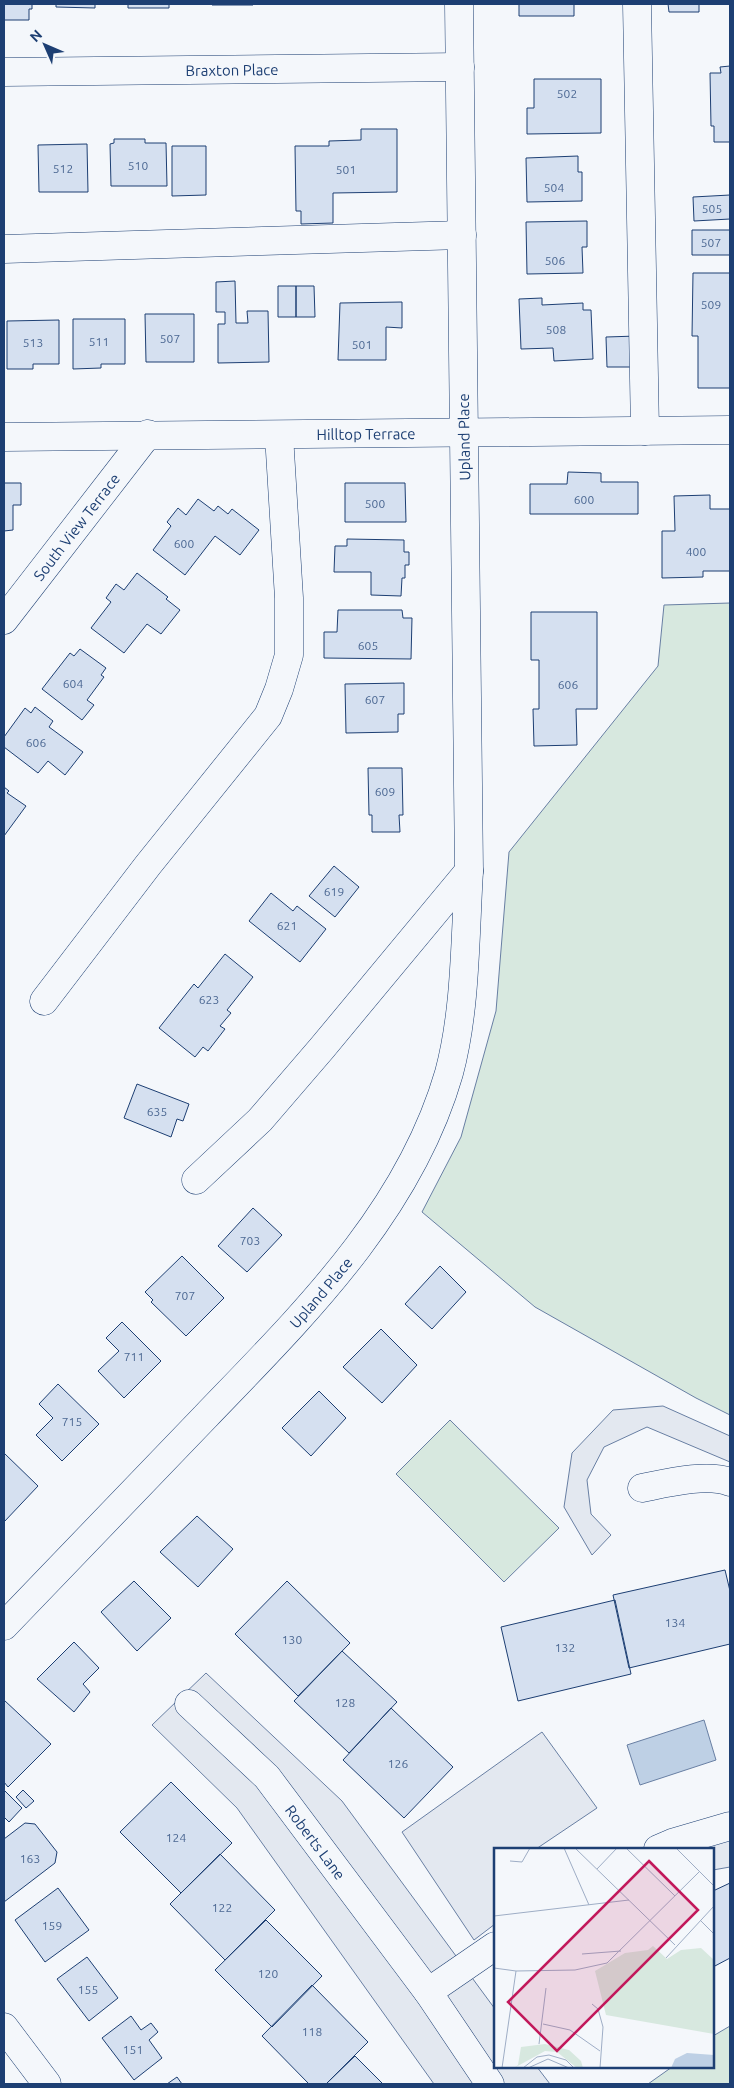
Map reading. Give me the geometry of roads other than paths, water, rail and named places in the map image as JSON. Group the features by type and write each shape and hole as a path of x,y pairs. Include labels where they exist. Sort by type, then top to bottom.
{"street":[{"name":"Upland Place","path":"4,1626 267,1354 340,1272 385,1209 422,1144 449,1073 460,1014 468,871 459,4"},
{"path":"637,4 645,431"},
{"name":"Braxton Place","path":"4,72 460,67"},
{"path":"4,249 462,235"},
{"name":"Hilltop Terrace","path":"4,437 148,434 279,435 730,430"},
{"name":"South View Terrace","path":"4,620 148,434"},
{"path":"44,1001 154,857 268,716 279,689 289,654 289,598 279,435"},
{"path":"196,1180 260,1120 468,871"},
{"path":"642,1488 686,1480 723,1479 730,1482"},
{"name":"Roberts Lane","path":"189,1704 267,1776 428,1992 490,2084"},
{"path":"661,1848 730,1826"},
{"path":"428,1992 494,1947"},
{"path":"4,2027 47,2084"}],"water":[{"path":"704,1720 716,1760 640,1785 627,1745"}]}
